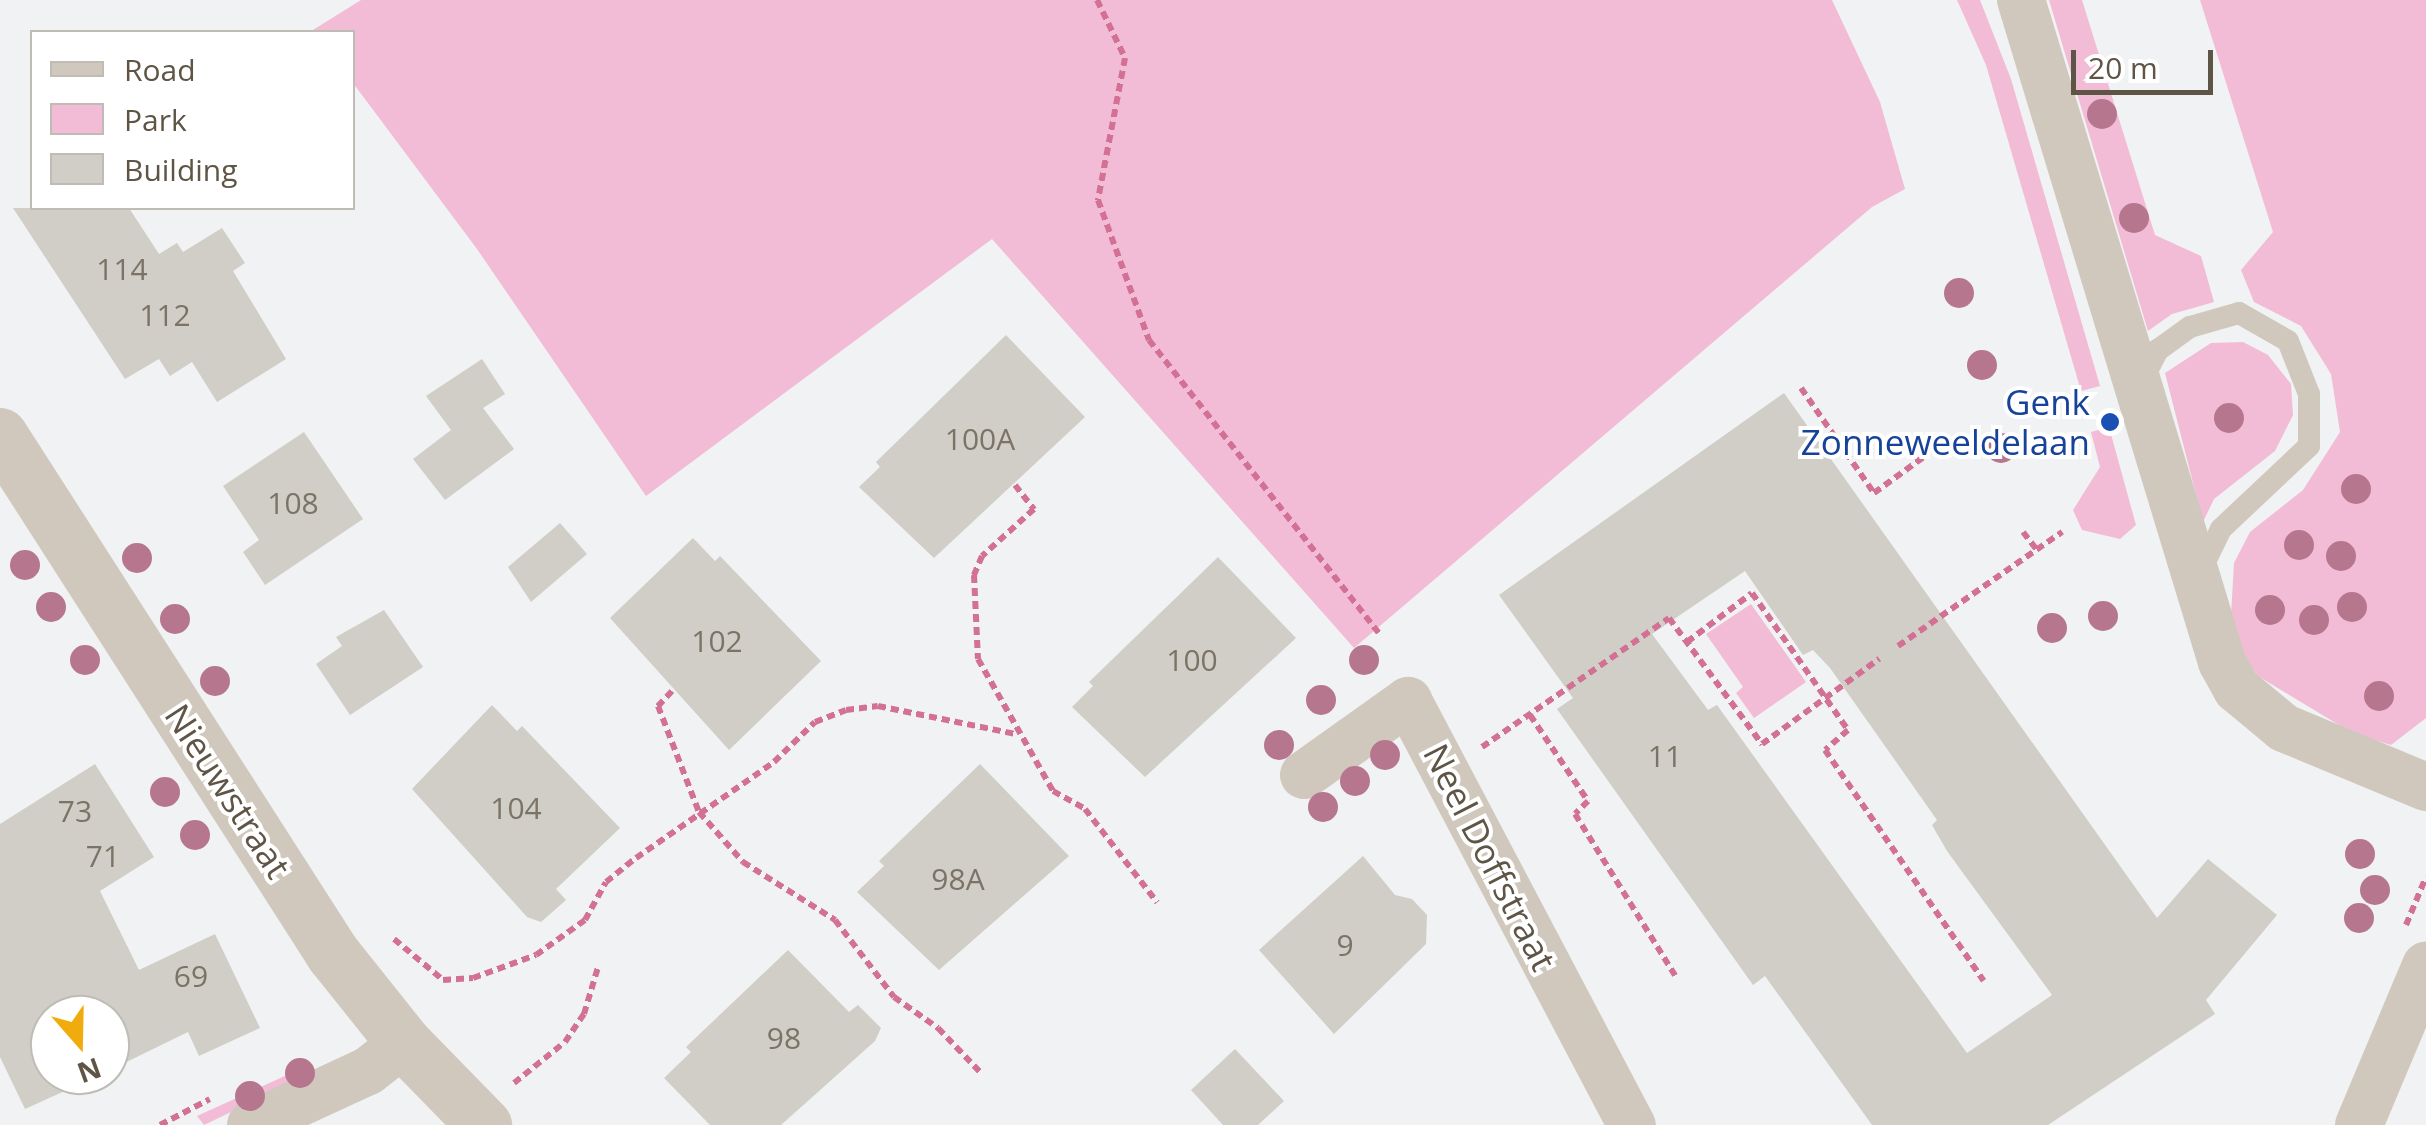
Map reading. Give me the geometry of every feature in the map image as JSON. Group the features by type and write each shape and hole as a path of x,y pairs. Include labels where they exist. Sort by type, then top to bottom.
{"street":[{"path":"2021,0 2222,662 2256,708 2284,728 2426,787"},
{"name":"Nieuwstraat","path":"0,436 333,954 404,1043 479,1120"},
{"name":"Neel Doffstraat","path":"1304,776 1408,702 1632,1125"},
{"path":"2359,1125 2412,956"},
{"path":"251,1125 368,1070 404,1043"}],"lane":[{"path":"2138,388 2158,350 2190,326 2239,313 2288,342 2310,394 2309,446 2220,529 2196,582"}],"path":[{"path":"1097,0 1125,58 1098,200 1149,340 1378,633"},
{"path":"1800,388 1874,493 1926,456"},
{"path":"1015,485 1034,509 982,556 974,575 973,618 978,659 1016,734 1052,791 1085,809 1157,902"},
{"path":"2023,532 2037,550"},
{"path":"1898,646 2062,532"},
{"path":"1687,642 1752,593 1848,730 1825,750 1984,981"},
{"path":"1494,738 1669,618 1762,744 1879,659"},
{"path":"672,690 658,706 699,812 743,862 846,930 894,997 938,1028 980,1072"},
{"path":"394,939 443,980 473,978 536,955 585,920 606,882 774,762 815,722 846,710 878,706 1016,734"},
{"path":"1530,714 1588,801 1575,814 1676,975"},
{"path":"2412,956 2426,877"},
{"path":"479,1120 565,1042 584,1014 598,967"}],"green space":[{"path":"361,0 1832,0 1880,102 1905,189 1872,207 1354,648 992,239 646,496 477,249 355,86 355,30 313,30"},
{"path":"1957,0 1980,0 2011,79 2100,386 2081,391 1986,65"},
{"path":"2049,0 2082,0 2155,235 2201,256 2214,302 2172,314 2148,331"},
{"path":"2200,0 2426,0 2426,718 2391,745 2354,734 2258,676 2240,652 2231,615 2234,563 2250,532 2303,490 2340,432 2331,374 2301,326 2254,302 2241,270 2273,232"},
{"path":"2243,342 2268,355 2291,384 2293,415 2275,451 2214,499 2203,522 2165,373 2211,343"},
{"path":"2109,427 2136,525 2120,539 2082,530 2073,510 2100,467 2091,432"},
{"path":"1751,604 1806,682 1754,718 1736,693 1743,687 1706,634"},
{"path":"309,1065 314,1072 204,1125 197,1116"}],"building":[{"path":"13,208 130,210 159,254 177,243 183,252 222,228 245,263 233,271 286,359 217,402 192,362 170,376 159,359 125,379"},
{"path":"1006,335 1085,417 934,558 859,487 880,467 876,462"},
{"path":"482,359 505,394 483,408 514,449 445,500 413,459 451,430 426,396"},
{"path":"1784,393 2157,918 2208,859 2277,915 2206,1000 2215,1014 2048,1125 1872,1125 1765,976 1753,985 1557,709 1573,698 1499,595","holes":["1745,571 1803,655 1813,650 1830,668 1937,820 1932,825 1947,851 2052,995 1967,1053 1717,705 1708,710 1652,634"]},
{"path":"304,432 363,519 265,585 243,552 259,540 223,486"},
{"path":"560,523 587,554 531,602 508,567"},
{"path":"693,538 715,561 720,556 821,661 729,750 610,618"},
{"path":"1218,557 1296,638 1145,777 1072,707 1093,686 1089,682"},
{"path":"384,610 423,667 350,715 316,664 342,646 336,637"},
{"path":"492,705 517,731 522,726 620,828 556,889 566,900 541,922 527,917 412,789"},
{"path":"95,764 154,857 100,891 139,970 215,934 260,1028 199,1056 188,1032 130,1060 130,995 30,995 30,1095 56,1095 25,1109 0,1057 0,824"},
{"path":"980,764 1069,856 939,970 857,892 884,866 879,861"},
{"path":"1363,856 1395,895 1412,899 1427,915 1426,944 1334,1034 1259,950"},
{"path":"788,950 849,1012 858,1005 881,1028 875,1041 781,1125 710,1125 664,1078 691,1052 686,1047"},
{"path":"1235,1049 1284,1101 1258,1125 1223,1125 1191,1090"}],"place":[{"name":"Genk Zonneweeldelaan","path":"2110,422"}]}
